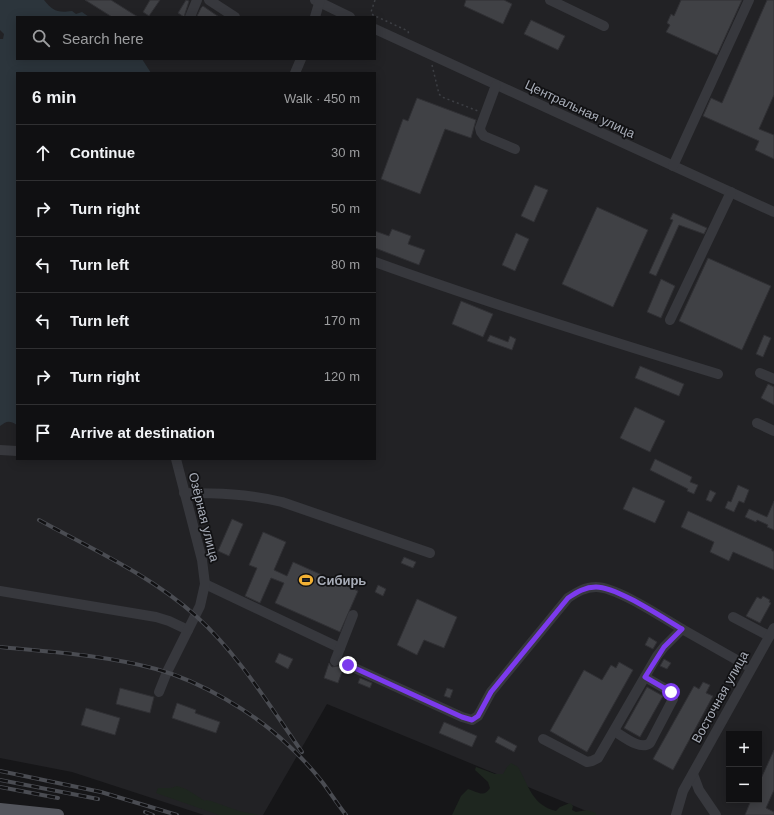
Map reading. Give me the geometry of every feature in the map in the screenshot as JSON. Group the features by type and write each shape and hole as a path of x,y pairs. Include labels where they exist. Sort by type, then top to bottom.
{"main road":[{"path":"0,809 26,813 58,815"}],"street":[{"path":"190,16 197,0"},
{"path":"209,0 233,16"},
{"path":"550,0 604,26"},
{"path":"673,166 749,0"},
{"path":"315,16 318,1 348,16"},
{"name":"Центральная улица","path":"376,29 774,212"},
{"path":"295,72 301,60"},
{"path":"496,84 480,128 481,132 484,136 515,149"},
{"path":"670,320 731,192"},
{"path":"376,262 584,333 718,374"},
{"path":"760,373 774,379"},
{"path":"757,423 774,431"},
{"path":"0,450 16,450"},
{"name":"Озёрная улица","path":"159,692 165,676 200,606 205,584 202,560 176,460"},
{"path":"184,493 228,493 264,497 430,553"},
{"path":"205,584 340,648"},
{"path":"348,665 462,717 472,720 478,716 491,692 568,598 584,589 595,587 614,591 751,668"},
{"path":"0,591 156,617 170,621 188,630"},
{"path":"335,661 353,615"},
{"path":"733,617 771,636"},
{"path":"543,739 587,762 598,758 664,647 682,629"},
{"name":"Восточная улица","path":"676,815 680,798 691,776 751,668 771,636"},
{"path":"614,731 639,745 647,745 650,743 673,699 671,692 645,677"},
{"path":"691,776 716,815"}],"shaded area":[{"path":"0,0 774,0 774,815 596,815 327,704 263,815 204,815 72,772 0,758"},
{"path":"0,0 44,0 53,9 63,12 72,11 76,14 82,12 88,16 16,16 16,60 143,60 150,72 16,72 16,424 8,422 0,426 0,39 3,39 4,34 0,30"},
{"path":"511,763 518,767 532,794 541,804 556,811 560,807 570,803 573,806 572,810 576,812 587,810 596,813 596,815 452,815 461,796 468,789 483,794 490,788 488,782 475,770 476,767 495,774 503,774"},
{"path":"177,786 186,789 205,801 211,801 239,811 258,815 219,815 156,793 158,788 171,788"}],"building":[{"path":"85,0 111,0 136,16 110,16"},
{"path":"150,0 160,0 149,16 143,12"},
{"path":"186,0 189,1 184,16 178,13"},
{"path":"466,0 504,0 512,4 503,24 464,6"},
{"path":"681,0 742,0 717,55 666,32 670,25 667,23 671,14 674,16"},
{"path":"767,0 774,0 774,95 759,129 774,135 774,159 755,150 759,141 703,116 711,98 722,103"},
{"path":"203,6 218,16 197,16"},
{"path":"531,20 565,36 558,50 524,34"},
{"path":"417,98 476,120 471,138 445,129 420,194 381,179 403,119 408,121"},
{"path":"535,185 548,190 534,222 521,216"},
{"path":"597,207 648,230 613,307 562,284"},
{"path":"673,213 707,228 704,234 679,225 656,276 649,273 673,220 670,219"},
{"path":"392,229 411,236 408,244 425,250 419,265 376,248 376,231 389,236"},
{"path":"516,233 529,239 515,271 502,265"},
{"path":"708,258 771,286 742,350 679,321"},
{"path":"661,279 675,286 661,318 647,312"},
{"path":"461,301 493,314 483,337 452,324"},
{"path":"490,335 508,342 510,336 516,339 512,350 487,341"},
{"path":"764,335 771,338 763,357 756,354"},
{"path":"640,366 684,384 679,396 635,378"},
{"path":"768,384 774,387 774,405 761,398"},
{"path":"635,407 665,421 650,452 620,438"},
{"path":"655,459 692,477 690,482 698,485 694,494 687,491 688,489 650,470"},
{"path":"738,485 749,490 744,503 739,501 734,512 725,508 728,501 731,502"},
{"path":"633,487 665,501 655,523 623,509"},
{"path":"710,490 716,493 711,502 706,500"},
{"path":"774,501 774,530 767,527 768,525 757,520 756,522 745,517 749,509 767,517"},
{"path":"688,511 772,549 772,551 774,551 774,570 733,552 729,561 710,552 714,542 681,527"},
{"path":"232,519 243,524 229,556 218,551"},
{"name":"Сибирь","path":"263,532 286,542 274,570 287,576 293,562 358,591 340,632 275,603 284,583 271,578 260,603 245,596 257,568 249,565"},
{"path":"404,557 416,562 413,568 401,563"},
{"path":"378,585 386,589 383,596 375,592"},
{"path":"763,596 770,600 769,602 771,603 760,623 746,616 757,597 761,599"},
{"path":"417,599 457,617 444,648 424,640 417,655 397,645"},
{"path":"649,637 657,642 653,649 645,645"},
{"path":"279,653 293,659 288,669 275,662"},
{"path":"664,659 671,663 667,669 660,666"},
{"path":"619,662 633,670 587,752 550,731 584,670 602,680 611,665 616,668"},
{"path":"329,663 332,667 338,666 343,669 338,683 324,678"},
{"path":"360,678 372,683 370,688 358,683"},
{"path":"703,682 710,685 706,693 713,696 673,770 653,759 694,686 699,689"},
{"path":"647,687 663,696 640,737 624,728"},
{"path":"120,688 154,697 150,713 116,704"},
{"path":"447,688 453,690 450,698 444,696"},
{"path":"177,703 196,710 195,713 220,722 216,733 172,718"},
{"path":"86,708 120,718 115,735 81,725"},
{"path":"444,722 477,736 472,747 439,733"},
{"path":"498,736 517,746 514,752 495,742"},
{"path":"774,750 774,790 766,808 774,812 774,815 745,815 750,803 762,803 762,776"}],"railway":[{"path":"39,520 140,575 178,601 196,616 212,631 240,664 302,752"},
{"path":"0,647 117,660 156,669 191,681 243,710 275,733 315,773 346,815"},
{"path":"0,771 101,792 177,815"},
{"path":"0,780 98,799"},
{"path":"0,787 58,798"},
{"path":"145,812 153,815"}],"place":[{"name":"Сибирь","path":"306,580"}],"route":[{"path":"348,665 467,720 472,720 478,716 487,697 568,598 584,589 602,587 614,591 635,602 682,629 657,656 645,677 671,692"}]}
